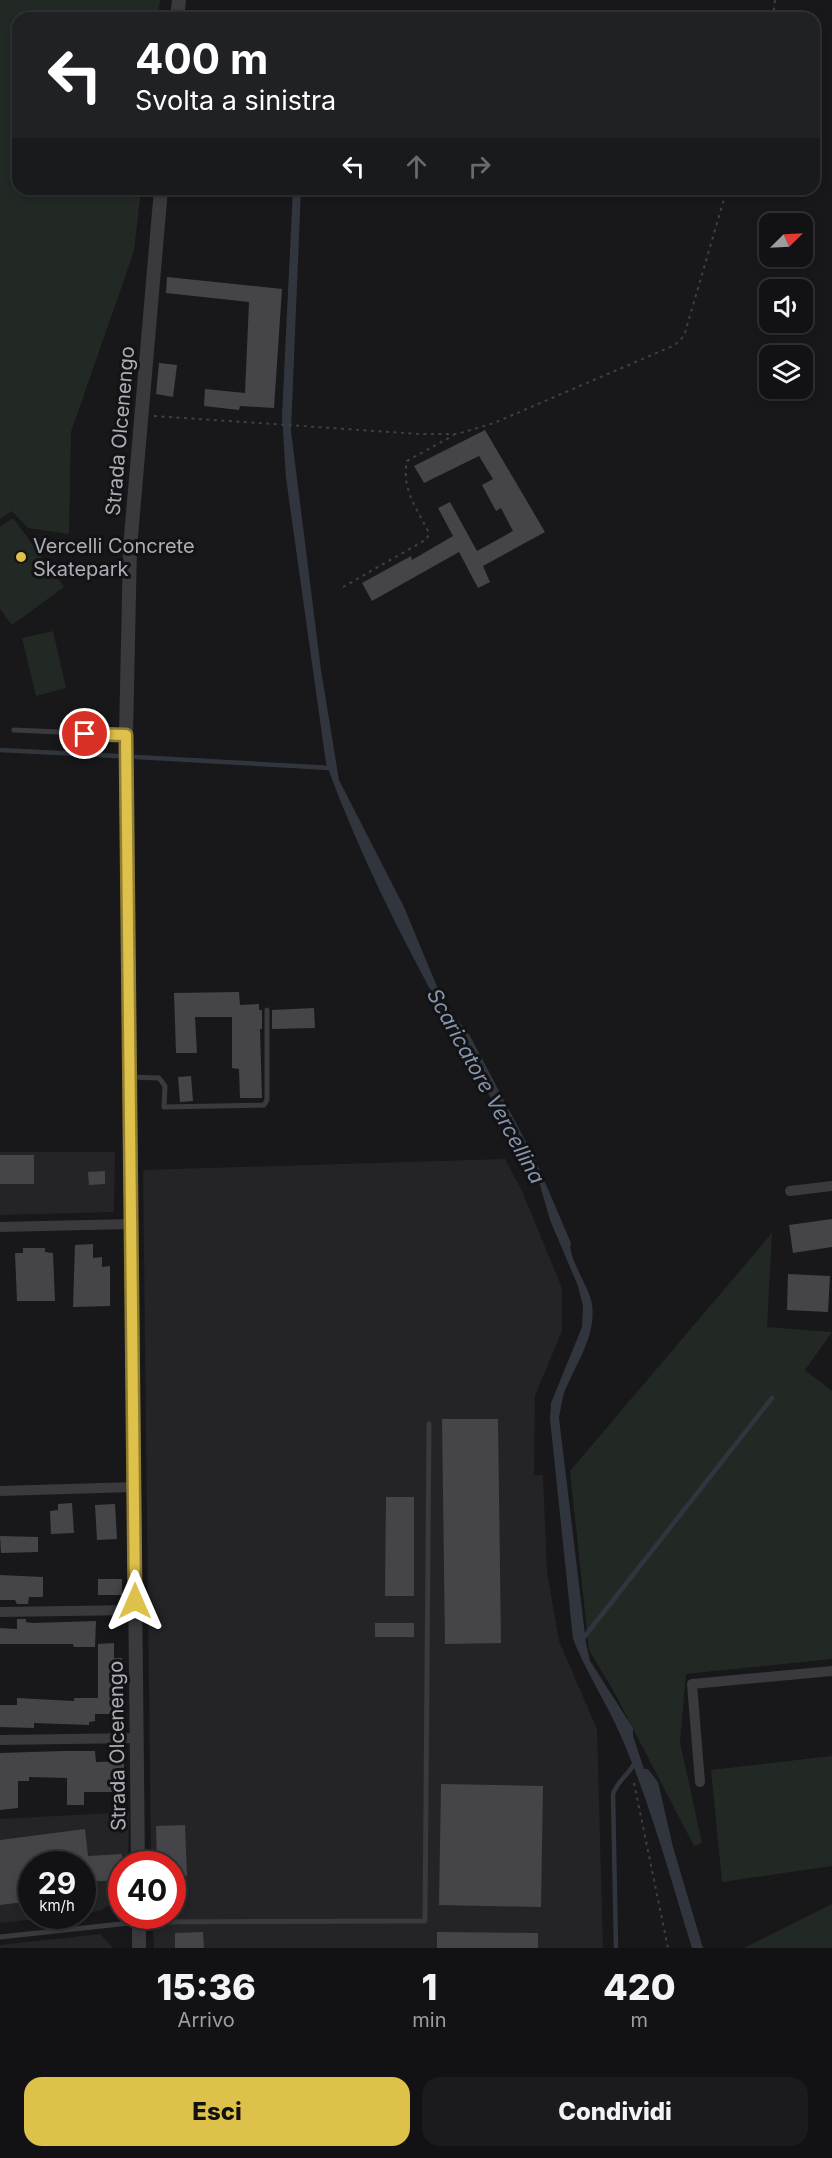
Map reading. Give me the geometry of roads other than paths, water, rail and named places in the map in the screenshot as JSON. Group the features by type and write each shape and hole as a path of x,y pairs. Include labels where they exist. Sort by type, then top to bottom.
{"street":[{"name":"Strada Olcenengo","path":"138,1851 126,735 130,548 160,195"},
{"path":"790,1191 832,1186"},
{"path":"0,1227 131,1224"},
{"path":"0,1491 135,1487"},
{"path":"0,1612 135,1610"},
{"path":"700,1782 692,1684 832,1671"},
{"path":"0,1740 137,1738"},
{"path":"139,1929 139,1948"}],"lane":[{"path":"14,730 126,735"},
{"path":"129,1077 159,1078 165,1086 164,1107 264,1105 267,1100 267,1010"},
{"path":"186,1918 425,1921 429,1424"},
{"path":"0,1936 108,1922"}],"water":[{"path":"293,195 301,195 291,431 321,670 339,780 404,907 443,1001 470,1036 535,1159 571,1243 572,1256 590,1297 593,1315 589,1336 565,1390 559,1418 586,1643 590,1661 633,1728 633,1736 644,1769 648,1769 658,1782 673,1847 703,1948 692,1948 659,1840 631,1760 573,1639 550,1419 551,1403 582,1327 583,1306 578,1286 550,1220 540,1185 511,1133 506,1132 501,1122 502,1117 406,944 363,855 326,763 286,478 282,416"}],"waterway":[{"name":"Scaricatore Vercellina","path":"0,750 117,756"},
{"name":"Scaricatore Vercellina","path":"136,757 331,768"},
{"path":"581,1641 772,1398"},
{"path":"616,1948 613,1794 635,1762"}],"place":[{"name":"Vercelli Concrete Skatepark","path":"21,557"}]}
